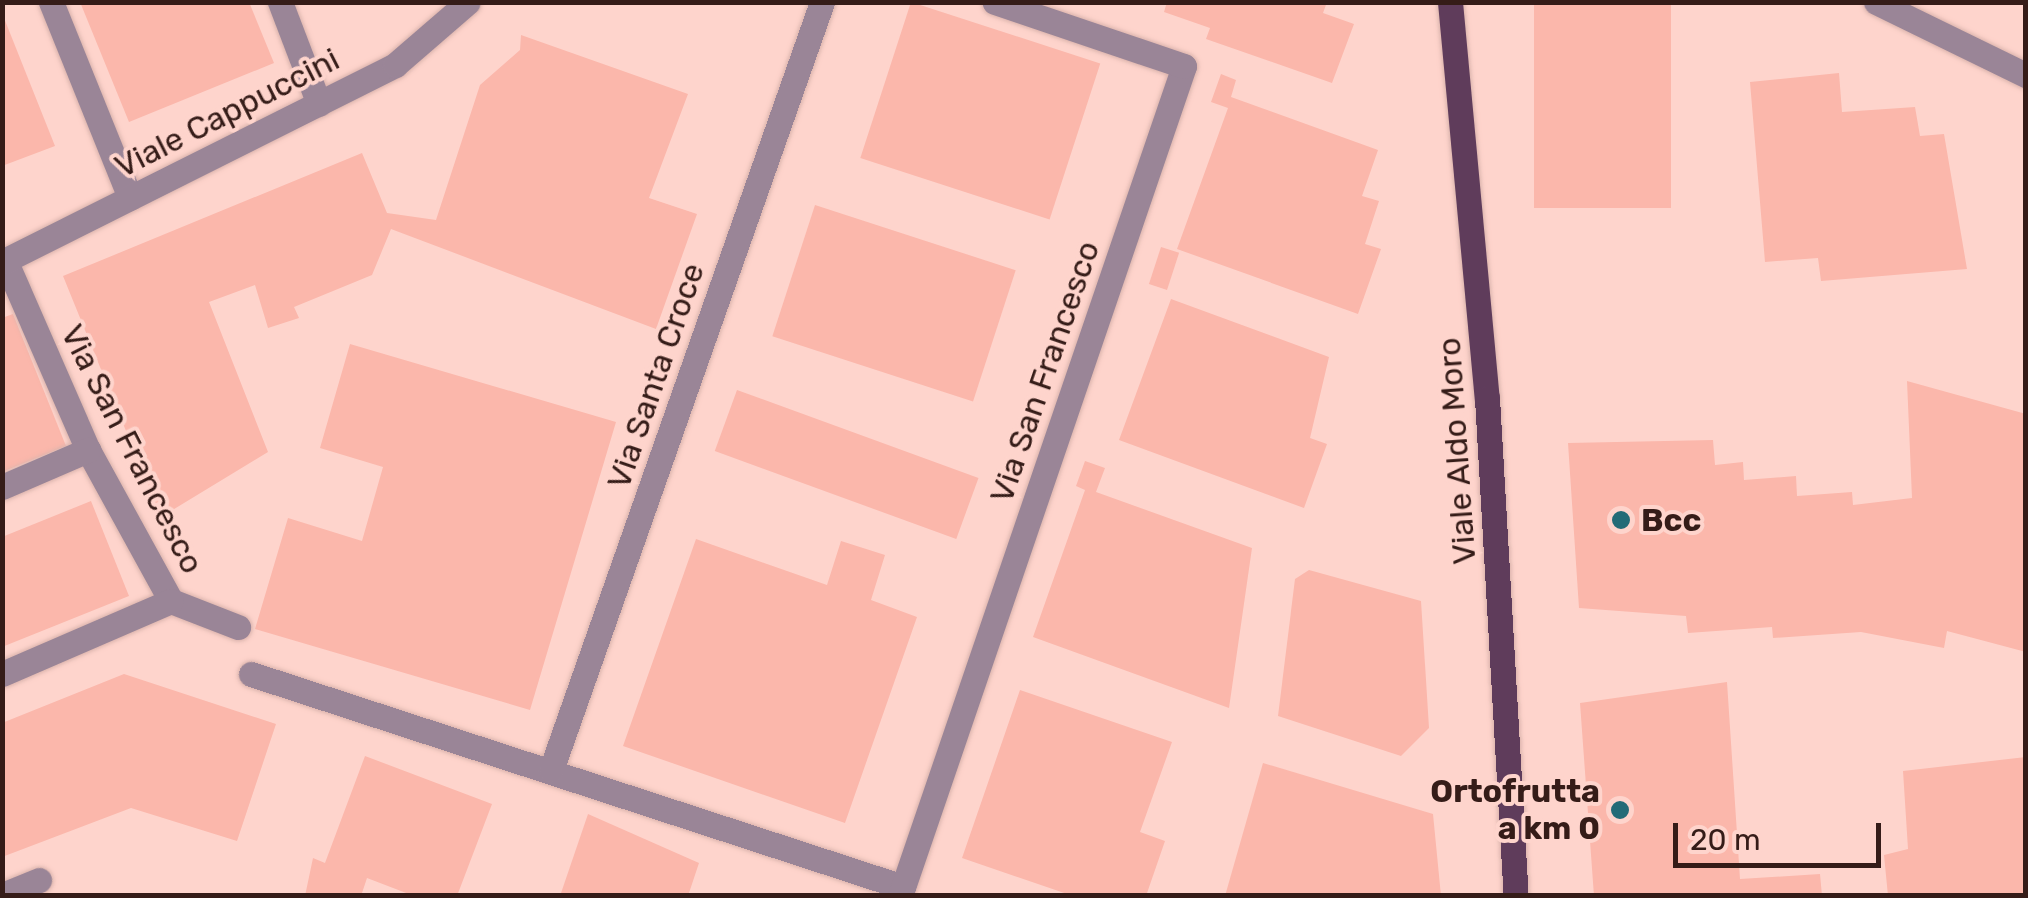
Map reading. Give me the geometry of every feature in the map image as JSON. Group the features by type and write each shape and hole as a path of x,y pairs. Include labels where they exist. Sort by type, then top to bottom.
{"main road":[{"name":"Viale Aldo Moro","path":"1450,2 1488,398 1516,896"}],"street":[{"path":"50,2 130,198"},
{"path":"280,2 319,104"},
{"name":"Viale Cappuccini","path":"4,261 394,65 468,2"},
{"name":"Via Santa Croce","path":"551,770 822,2"},
{"name":"Via San Francesco","path":"252,674 551,770 902,891 1184,66 994,2"},
{"path":"1876,2 2026,75"},
{"name":"Via San Francesco","path":"4,261 88,450 171,601 238,627"},
{"path":"2,488 88,450"},
{"path":"2,674 171,601"},
{"path":"2,895 39,880"}],"building":[{"path":"80,2 249,2 274,63 129,122"},
{"path":"911,2 1100,63 1050,219 860,158"},
{"path":"1167,2 1327,2 1323,13 1354,24 1332,83 1206,39 1210,28 1164,12"},
{"path":"1534,2 1671,2 1671,208 1534,208"},
{"path":"2,13 55,146 2,166"},
{"path":"521,35 688,94 649,198 697,214 656,329 391,229 372,275 294,307 299,318 268,328 255,285 209,302 268,452 161,517 63,276 362,153 387,213 436,220 480,85 520,50"},
{"path":"1839,73 1842,112 1915,107 1920,136 1944,134 1967,269 1821,281 1818,258 1765,262 1750,82"},
{"path":"1221,74 1236,80 1231,97 1378,150 1362,196 1379,201 1365,244 1381,249 1358,314 1177,249 1228,108 1211,102"},
{"path":"815,205 1016,270 973,401 772,336"},
{"path":"1161,247 1179,253 1167,290 1149,284"},
{"path":"1171,299 1329,357 1310,438 1327,444 1304,508 1119,440"},
{"path":"13,314 66,446 2,472 2,318"},
{"path":"350,344 616,422 530,710 255,629 288,518 362,541 383,467 320,448"},
{"path":"1907,381 2026,414 2026,652 1947,631 1944,648 1861,632 1773,638 1772,627 1688,633 1686,616 1579,608 1568,443 1713,440 1715,465 1743,462 1744,480 1796,476 1797,496 1852,492 1853,505 1912,498"},
{"path":"737,390 979,478 956,539 715,451"},
{"path":"1085,461 1105,468 1096,492 1252,548 1229,708 1033,637 1085,490 1076,486"},
{"path":"91,501 129,596 2,647 2,537"},
{"path":"696,539 827,585 841,541 885,555 871,600 917,617 845,823 623,746"},
{"path":"1309,570 1421,601 1429,728 1401,756 1278,716 1295,579"},
{"path":"124,674 276,724 237,841 131,808 2,857 2,723"},
{"path":"1727,682 1740,879 1820,874 1822,896 1594,896 1580,703"},
{"path":"1020,690 1172,742 1140,832 1165,841 1146,896 1073,896 962,858"},
{"path":"365,756 492,804 457,896 414,896 367,878 361,896 305,896 313,858 325,863"},
{"path":"2026,757 2026,896 1888,896 1884,855 1908,849 1903,771"},
{"path":"1263,763 1433,814 1441,896 1225,896"},
{"path":"588,814 699,863 688,896 560,896"}],"place":[{"name":"Bcc","path":"1621,520"},
{"name":"Ortofrutta a km 0","path":"1620,810"}]}
